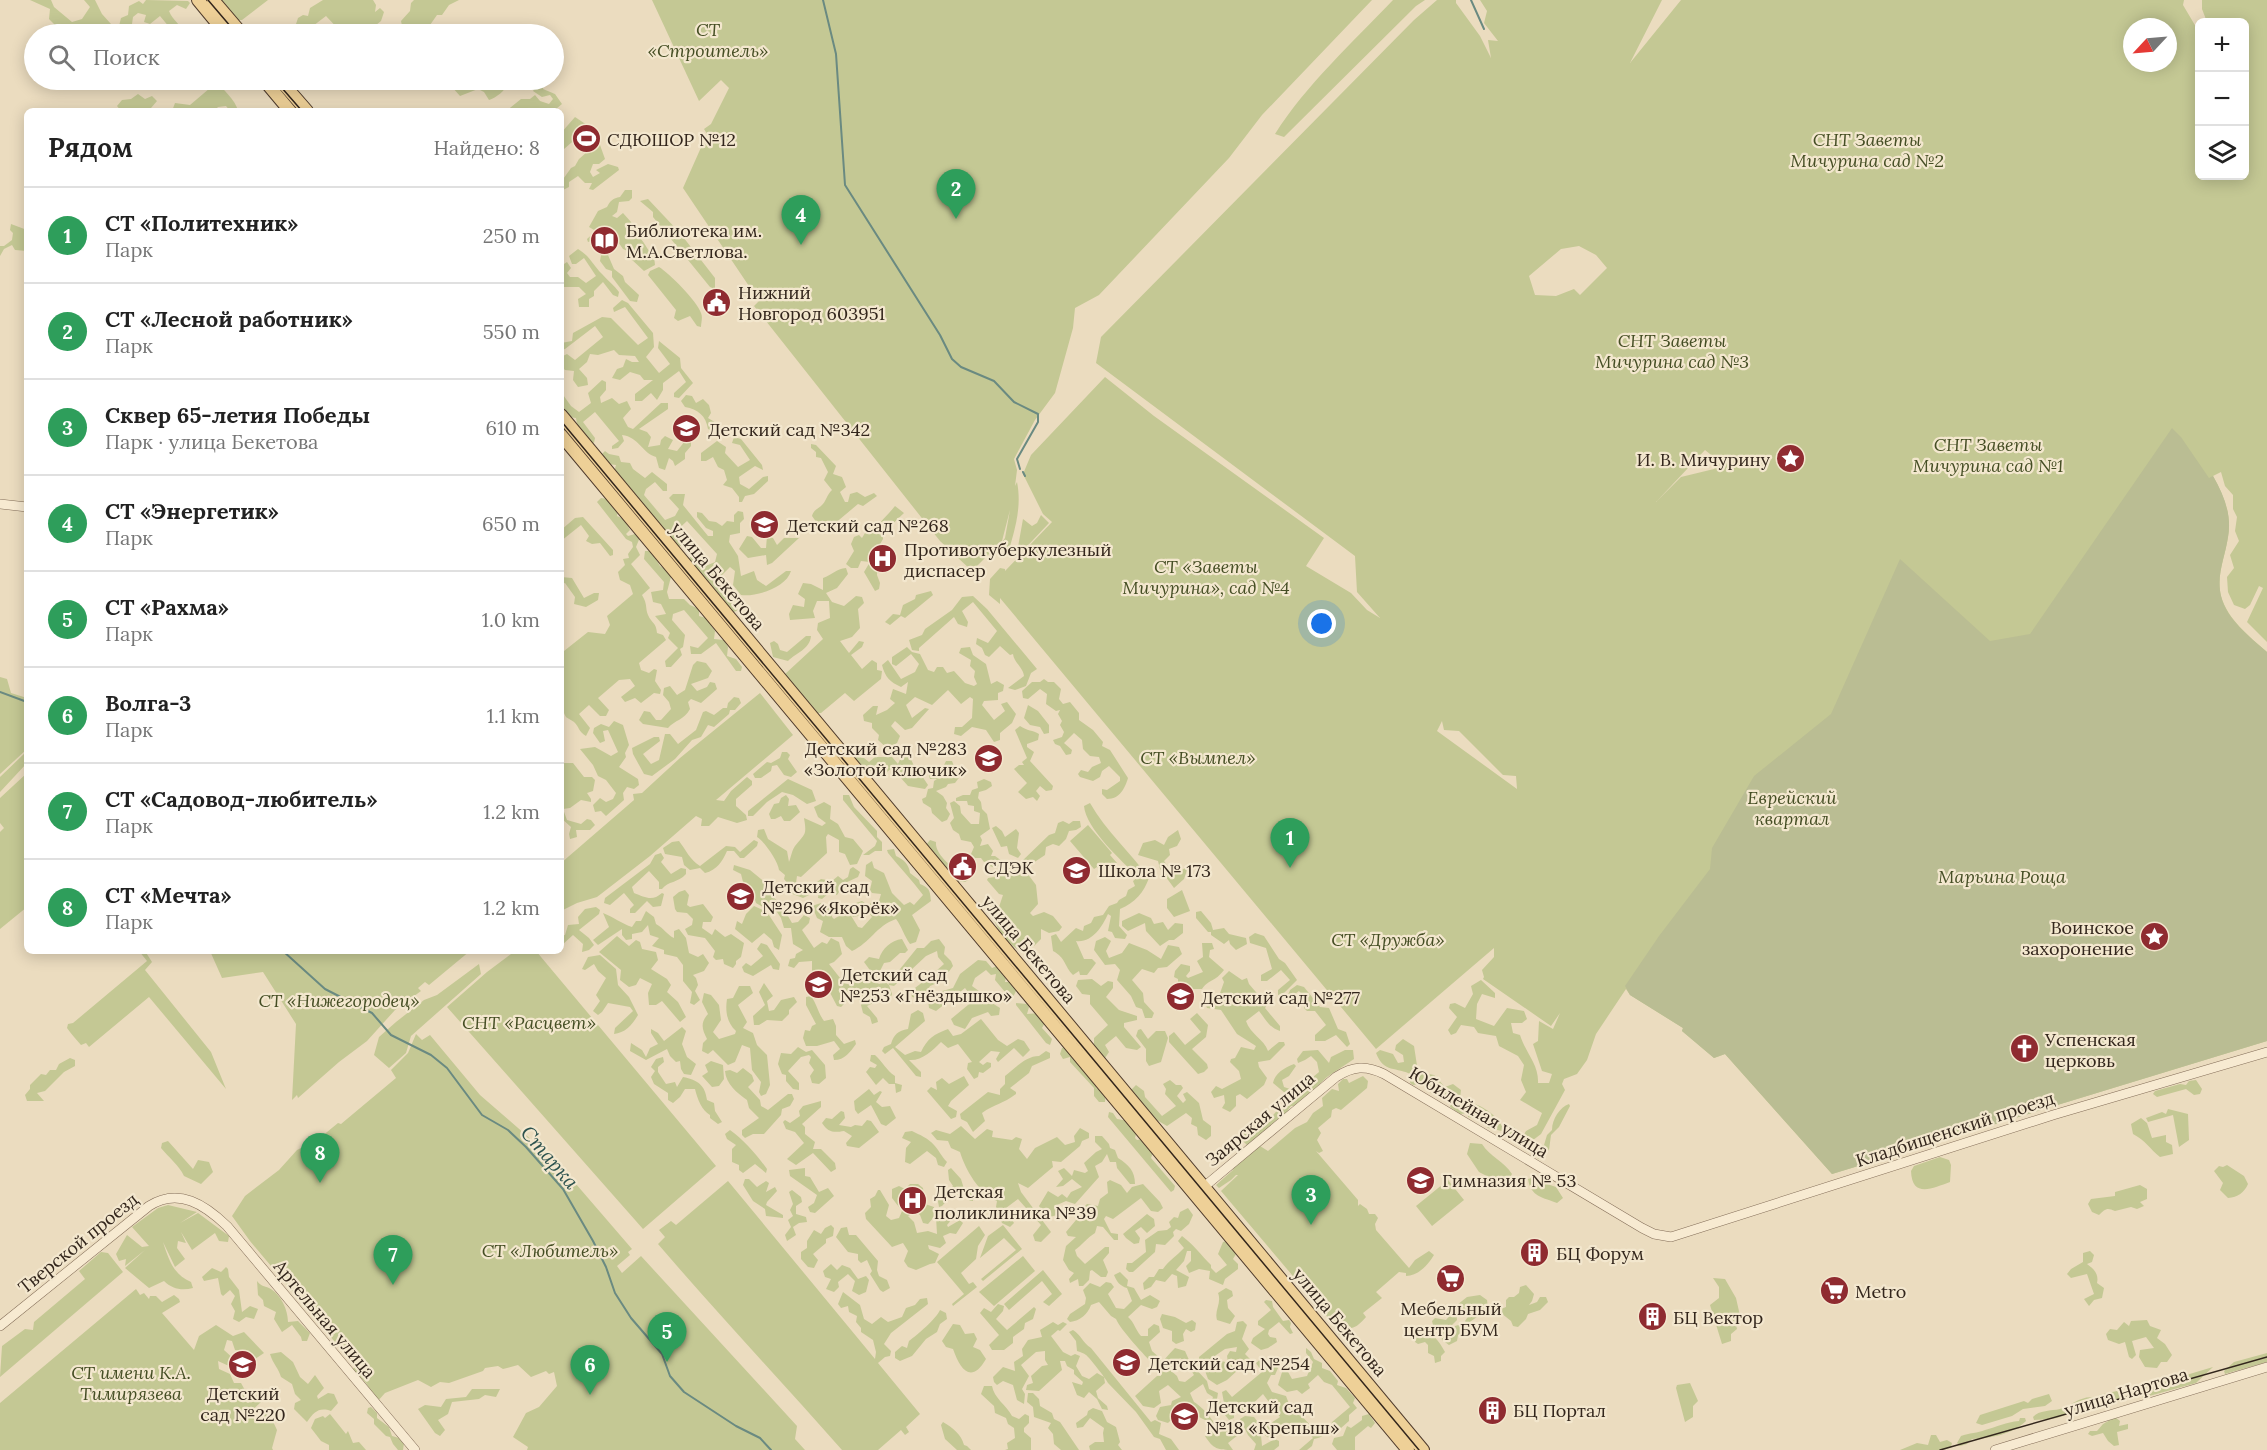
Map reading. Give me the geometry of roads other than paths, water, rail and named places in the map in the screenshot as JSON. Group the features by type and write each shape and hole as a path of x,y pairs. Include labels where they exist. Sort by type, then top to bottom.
{"main road":[{"path":"198,0 218,24"},
{"path":"213,0 233,24"},
{"path":"272,90 287,108"},
{"path":"289,90 304,108"},
{"name":"улица Бекетова","path":"564,420 1199,1191 1408,1450"},
{"name":"улица Бекетова","path":"564,439 1199,1191 1423,1450"}],"street":[{"path":"0,504 24,507"},
{"name":"Кладбищенский проезд","path":"1654,1234 1663,1236 1680,1234 2053,1115 2267,1052"},
{"name":"Юбилейная улица","path":"1346,1071 1368,1067 1384,1074 1527,1161 1654,1234"},
{"name":"Заярская улица","path":"1199,1191 1346,1071"},
{"name":"Тверской проезд","path":"2,1326 154,1202 169,1197 185,1198 211,1210"},
{"name":"Артельная улица","path":"211,1210 227,1226 415,1450"},
{"name":"улица Нартова","path":"1995,1450 2267,1367"}],"waterway":[{"path":"823,0 836,54 845,185 940,335 952,359 961,367 994,381 1014,402 1038,414 1038,422 1017,459 1020,469"},
{"path":"1471,0 1484,29"},
{"path":"1023,472 1025,476"},
{"name":"Старка","path":"0,692 24,701"},
{"name":"Старка","path":"286,954 325,989 372,1013 391,1035 431,1055 447,1068 482,1115 508,1130 526,1147 563,1189 593,1241 606,1267 615,1293 631,1318 662,1354 670,1376 684,1392 736,1426 760,1438 771,1450"}],"tram line":[{"path":"208,0 228,24"},
{"path":"284,90 299,108"},
{"path":"564,425 1419,1450"},
{"path":"1940,1450 2267,1357"}],"place":[{"name":"СДЮШОР №12","path":"586,139"},
{"name":"СТ «Лесной работник»","path":"956,219"},
{"name":"Библиотека им. М.А.Светлова.","path":"605,240"},
{"name":"СТ «Энергетик»","path":"801,245"},
{"name":"Нижний Новгород 603951","path":"717,302"},
{"name":"Детский сад №342","path":"687,429"},
{"name":"И. В. Мичурину","path":"1791,459"},
{"name":"Детский сад №268","path":"765,525"},
{"name":"Противотуберкулезный диспасер","path":"883,559"},
{"name":"Детский сад №283 «Золотой ключик»","path":"988,758"},
{"name":"СДЭК","path":"963,867"},
{"name":"СТ «Политехник»","path":"1290,868"},
{"name":"Школа № 173","path":"1077,870"},
{"name":"Детский сад №296 «Якорёк»","path":"741,896"},
{"name":"Воинское захоронение","path":"2155,937"},
{"name":"Детский сад №253 «Гнёздышко»","path":"819,984"},
{"name":"Детский сад №277","path":"1180,997"},
{"name":"Успенская церковь","path":"2024,1049"},
{"name":"Гимназия № 53","path":"1421,1180"},
{"name":"СТ «Мечта»","path":"320,1183"},
{"name":"Детская поликлиника №39","path":"913,1201"},
{"name":"Сквер 65-летия Победы","path":"1311,1225"},
{"name":"БЦ Форум","path":"1535,1253"},
{"name":"Мебельный центр БУМ","path":"1451,1279"},
{"name":"СТ «Садовод-любитель»","path":"393,1285"},
{"name":"Metro","path":"1834,1291"},
{"name":"БЦ Вектор","path":"1652,1317"},
{"name":"СТ «Рахма»","path":"667,1362"},
{"name":"Детский сад №254","path":"1127,1363"},
{"name":"Детский сад №220","path":"243,1364"},
{"name":"Волга-3","path":"590,1395"},
{"name":"БЦ Портал","path":"1492,1410"},
{"name":"Детский сад №18 «Крепыш»","path":"1185,1416"}],"park label":[{"name":"СТ «Строитель»","path":"708,39"},
{"name":"СНТ Заветы Мичурина сад №2","path":"1867,149"},
{"name":"СНТ Заветы Мичурина сад №3","path":"1672,350"},
{"name":"СНТ Заветы Мичурина сад №1","path":"1988,454"},
{"name":"СТ «Заветы Мичурина», сад №4","path":"1206,576"},
{"name":"СТ «Вымпел»","path":"1198,757"},
{"name":"Еврейский квартал","path":"1792,807"},
{"name":"Марьина Роща","path":"2002,876"},
{"name":"СТ «Дружба»","path":"1388,939"},
{"name":"СТ «Нижегородец»","path":"339,1000"},
{"name":"СНТ «Расцвет»","path":"529,1022"},
{"name":"СТ «Любитель»","path":"550,1250"},
{"name":"СТ имени К.А. Тимирязева","path":"131,1382"}]}
